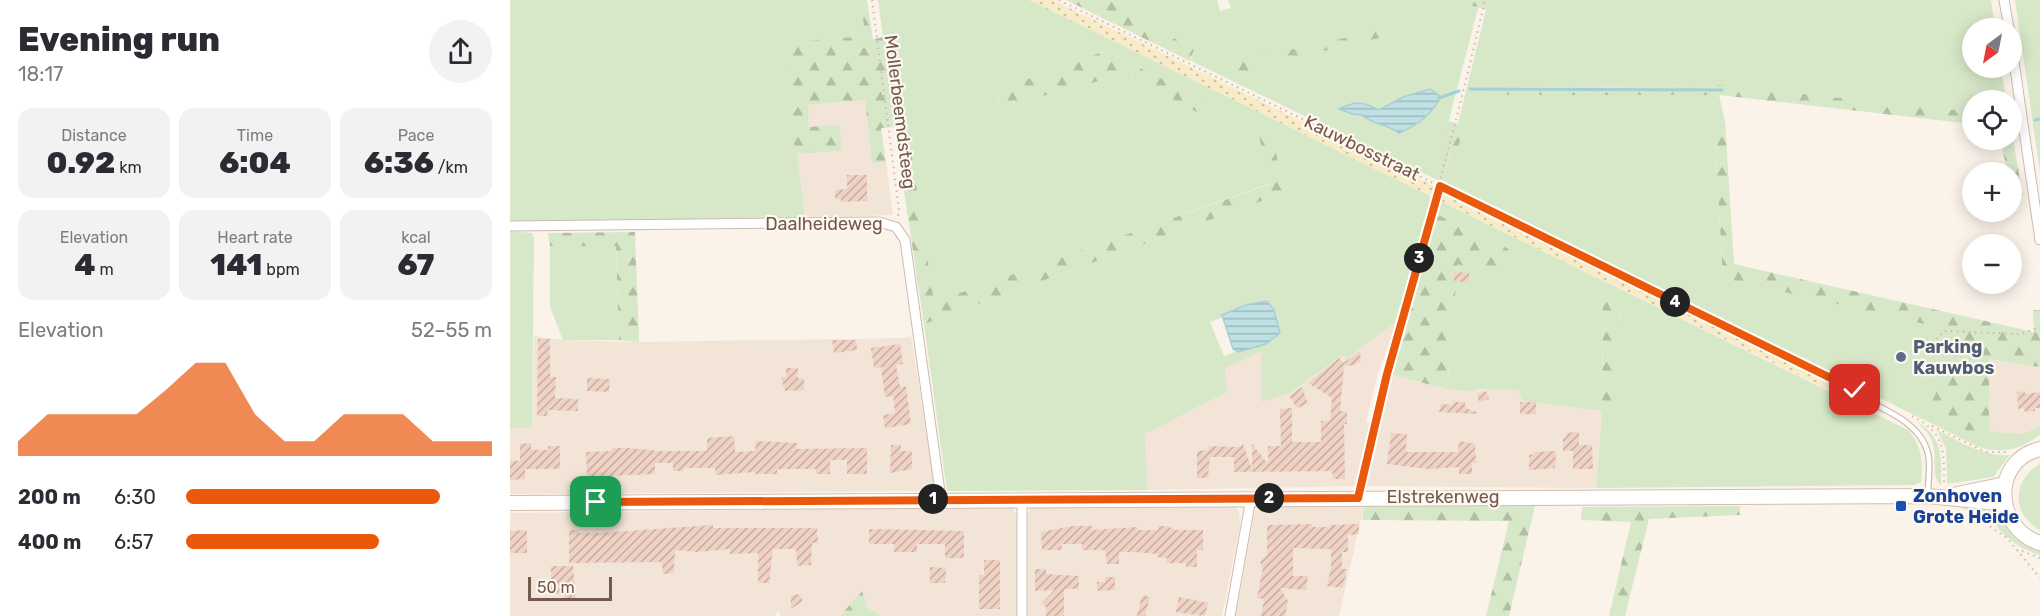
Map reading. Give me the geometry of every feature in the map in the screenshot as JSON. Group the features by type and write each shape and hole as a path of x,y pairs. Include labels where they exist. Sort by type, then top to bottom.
{"street":[{"path":"2004,0 2007,18"},
{"path":"2016,78 2040,240"},
{"name":"Daalheideweg","path":"510,226 879,222 896,226 905,240 941,499"},
{"path":"2040,450 2025,456 2016,464 2005,484 2004,506 2009,520 2019,532 2040,543"},
{"name":"Elstrekenweg","path":"1944,496 2005,484"},
{"name":"Elstrekenweg","path":"510,503 941,499 1944,496 2004,506"},
{"path":"1230,616 1251,498"},
{"path":"1022,500 1022,616"}],"lane":[{"path":"1854,392 1917,430 1926,446 1929,459 1928,496"}],"path":[{"name":"Mollerbeemdsteeg","path":"872,0 899,210 896,226"},
{"name":"Kauwbosstraat","path":"1059,0 1854,392"},
{"path":"1358,498 1390,363 1440,186 1485,0"},
{"path":"1925,354 1944,331 2020,334 2040,327"},
{"path":"1944,496 1944,452 1942,443 1929,425 1986,452 2000,454 2014,452"},
{"path":"1990,524 2019,550 2040,578"},
{"path":"2019,550 2040,558"}],"shaded area":[{"path":"865,100 872,162 886,162 893,215 805,218 795,154 842,151 809,127 808,105"},
{"path":"1398,320 1377,376 1366,422 1380,425 1392,375 1447,389 1473,392 1475,389 1518,390 1522,401 1602,411 1596,488 1365,486 1147,490 1144,434 1227,392 1224,368 1261,352 1261,401 1292,392 1342,355 1347,359"},
{"path":"534,336 563,340 639,342 903,338 911,336 935,488 933,491 510,494 510,428 532,427"},
{"path":"1989,359 2040,367 2040,427 2021,434 1989,431"},
{"path":"1364,506 1339,616 1236,616 1255,512 1261,507"},
{"path":"1011,507 1018,517 1018,616 881,616 867,607 861,592 840,616 781,616 778,611 775,616 510,616 510,513"},
{"path":"1031,507 1235,507 1239,512 1240,525 1222,616 1028,616 1027,516"}],"green space":[{"path":"510,0 861,0 865,36 783,44 805,218 510,222"},
{"path":"861,0 867,0 873,39 884,37 896,127 881,128 886,162 872,163 865,100 808,105 809,127 839,125 842,151 795,154 783,43 865,36"},
{"path":"878,0 1030,0 1908,430 1920,454 1921,482 1915,485 1596,488 1602,411 1522,401 1518,390 1475,389 1473,392 1447,389 1458,263 1509,249 1431,212 1398,320 1347,359 1342,355 1292,392 1261,402 1261,352 1225,368 1227,392 1145,434 1147,490 947,491 924,324 1284,193 1258,126 1271,183 933,303 912,157 899,158","holes":["1105,51 1212,104 1207,117 1122,75 1000,107 996,91","1603,298 1620,306 1613,412 1602,411","1263,303 1272,338 1224,356 1210,322"]},
{"path":"1066,0 1110,0 1194,50 1190,61"},
{"path":"1110,0 1217,0 1220,11 1231,8 1228,0 1467,0 1466,4 1478,8 1443,143 1452,145 1445,173 1463,125 1458,123 1486,10 1494,12 1497,0 1991,0 1994,18 1962,18 1962,78 2003,78 2004,90 1962,90 1962,111 1720,85 1506,88 1508,95 1719,95 1725,122 1714,123 1723,277 1963,333 1960,427 1983,437 1989,431 2021,434 2040,427 2040,434 2026,444 2011,449 1996,450 1979,447 1520,220 1191,61 1194,50","holes":["1400,26 1399,33 1256,67"]},
{"path":"1467,0 1497,0 1494,12 1466,4"},
{"path":"2015,0 2040,0 2040,172 2022,48 2022,18 2018,18"},
{"path":"1400,26 1400,33 1256,67 1249,77 1237,71 1243,60"},
{"path":"1105,51 1213,104 1207,117 1122,75 1001,107 995,91"},
{"path":"1720,85 1962,111 1962,123 1719,95 1507,95 1505,88"},
{"path":"1448,121 1464,125 1451,177 1445,174 1452,145 1443,143"},
{"path":"1725,122 1734,264 2034,332 2033,310 2040,310 2040,367 1989,359 1989,431 1983,437 1926,415 1963,333 1723,278 1714,123"},
{"path":"1257,126 1272,133 1284,193 924,324 899,158 912,156 934,302 1270,184"},
{"path":"2003,150 2015,150 2017,162 2005,162"},
{"path":"1436,214 1509,249 1493,278 1458,264 1447,389 1392,375"},
{"path":"510,231 532,233 534,238 532,428 510,428"},
{"path":"635,232 639,342 619,340 616,246 550,246 548,233"},
{"path":"550,246 616,246 619,340 563,340 550,307"},
{"path":"1603,298 1620,306 1614,412 1602,411"},
{"path":"1917,422 1932,434 1936,441 1941,457 1941,485 1936,478 1932,442"},
{"path":"1937,430 1981,451 2010,455 1993,477 1947,484 1946,449"},
{"path":"2040,464 2040,530 2024,515 2019,497 2024,479"},
{"path":"1946,502 1985,506 1986,520 1961,507 1946,505"},
{"path":"1364,506 1535,506 1509,616 1486,616 1509,521 1362,520"},
{"path":"1740,506 1740,515 1649,519 1625,616 1609,616 1631,522 1581,520 1582,507"},
{"path":"1988,507 1998,510 2040,548 2040,555 2023,548 2000,531"},
{"path":"862,591 867,607 881,616 840,616"}],"sand":[{"path":"1029,0 1053,0 1851,390 1847,399"}],"water":[{"path":"1430,89 1441,97 1433,109 1412,127 1399,133 1362,115 1339,109 1359,103 1379,110 1403,97"},
{"path":"1267,301 1274,310 1280,333 1266,344 1238,352 1233,349 1222,315 1246,305"}],"building":[{"path":"847,175 867,175 867,201 841,202 841,199 835,199 835,190 847,189"},
{"path":"1454,272 1469,273 1469,282 1454,282"},
{"path":"538,339 550,339 550,377 556,377 555,398 578,399 578,411 548,410 547,416 537,416"},
{"path":"832,340 856,340 857,350 834,353"},
{"path":"900,344 903,364 896,365 900,387 906,386 911,424 885,428 883,415 895,413 893,396 885,397 881,367 874,368 871,348"},
{"path":"1360,351 1361,361 1355,365 1344,366 1340,411 1347,411 1347,424 1344,424 1345,479 1333,479 1332,471 1234,472 1234,457 1210,457 1208,478 1197,478 1197,451 1209,450 1209,446 1239,447 1243,444 1252,469 1252,444 1268,464 1268,446 1281,446 1280,409 1292,408 1292,442 1321,442 1321,421 1330,421 1332,398 1308,383 1339,358 1343,363"},
{"path":"786,368 798,368 798,378 804,379 804,390 785,391 781,377 786,377"},
{"path":"587,378 610,379 609,392 587,391"},
{"path":"1302,387 1308,404 1297,408 1289,396"},
{"path":"1486,391 1489,399 1479,402 1477,394"},
{"path":"2025,391 2025,394 2040,392 2040,408 2025,412 2024,408 2018,409 2017,392"},
{"path":"1453,402 1465,402 1465,408 1477,414 1439,412 1441,404 1453,405"},
{"path":"1520,402 1536,402 1536,414 1520,414"},
{"path":"1579,432 1579,445 1592,445 1593,469 1573,469 1573,451 1563,451 1563,438 1566,438 1566,433"},
{"path":"1391,433 1407,434 1406,452 1458,452 1459,441 1475,444 1476,463 1472,463 1472,474 1459,474 1459,467 1428,469 1387,464"},
{"path":"734,436 735,452 755,451 756,441 797,443 797,449 867,448 867,474 847,474 847,460 830,460 830,474 816,474 816,469 777,469 777,474 755,474 755,472 716,475 715,468 684,468 684,471 673,471 673,463 655,463 655,474 587,477 586,452 612,451 612,448 707,451 707,438"},
{"path":"531,443 531,450 548,450 548,446 560,446 560,469 525,469 525,479 510,480 510,461 520,461 520,444"},
{"path":"891,445 901,445 900,451 912,451 912,469 890,473"},
{"path":"1556,451 1555,468 1529,470 1529,455 1534,452"},
{"path":"1312,524 1312,527 1359,524 1359,534 1348,535 1348,552 1342,552 1342,569 1347,569 1343,588 1327,586 1331,568 1331,549 1293,548 1293,576 1308,576 1306,590 1280,588 1288,601 1285,616 1261,616 1264,599 1257,598 1263,568 1260,562 1267,555 1267,525"},
{"path":"713,525 713,528 817,528 818,543 812,543 811,565 797,566 796,549 773,549 769,583 758,583 758,553 730,554 730,549 696,552 675,550 674,573 663,574 662,562 569,563 569,530 578,530 578,533 599,533"},
{"path":"1072,526 1092,526 1092,530 1137,527 1138,530 1158,530 1158,526 1168,526 1175,530 1203,530 1203,550 1197,550 1197,567 1186,567 1186,563 1166,563 1167,558 1157,557 1157,554 1135,552 1119,552 1119,564 1107,564 1105,550 1082,550 1082,544 1061,544 1062,550 1042,550 1041,532"},
{"path":"869,529 964,531 964,558 945,558 945,544 917,544 917,552 894,552 894,544 869,544"},
{"path":"527,530 527,553 510,553 510,531"},
{"path":"984,560 1000,560 1000,609 979,609 979,575 984,575"},
{"path":"551,566 573,566 576,599 565,599 564,594 551,594"},
{"path":"930,567 946,568 945,583 930,583"},
{"path":"1035,569 1046,569 1046,574 1079,576 1079,589 1064,589 1064,616 1046,616 1046,607 1042,603 1054,590 1035,591"},
{"path":"1105,577 1115,577 1115,590 1097,591 1097,582 1105,582"},
{"path":"799,594 803,601 791,609 791,596"},
{"path":"1142,595 1150,597 1145,616 1137,616"},
{"path":"1179,597 1208,603 1205,616 1176,612"}],"waterway":[{"path":"1470,89 1722,90"},
{"path":"1439,98 1459,91"},
{"path":"2035,120 2040,119"}],"place":[{"name":"Parking Kauwbos","path":"1901,357"},
{"name":"Zonhoven Grote Heide","path":"1901,506"}],"route":[{"path":"596,502 1358,498 1387,374 1440,186 1855,390"}]}
